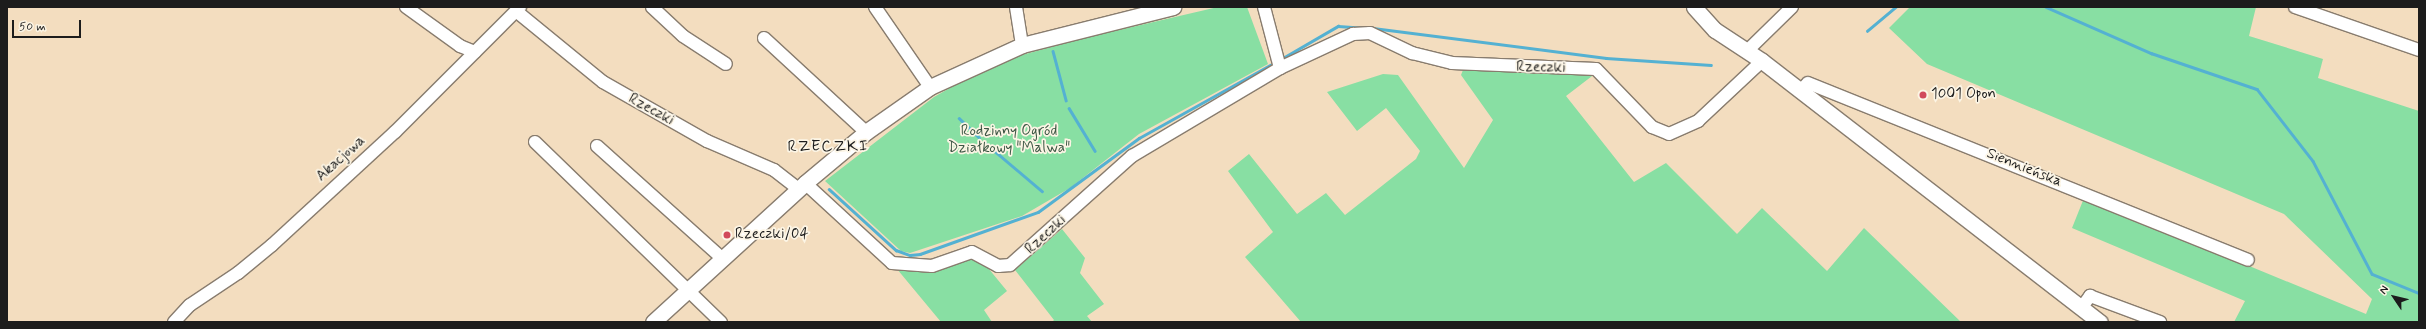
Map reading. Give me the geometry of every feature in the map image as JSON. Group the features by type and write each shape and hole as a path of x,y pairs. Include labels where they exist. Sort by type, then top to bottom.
{"main road":[{"path":"653,322 801,186 866,132 930,87 1022,45 1146,10 1173,7"},
{"path":"1694,7 1715,30 1762,62 2100,322"},
{"path":"1704,7 1747,51"}],"street":[{"path":"406,7 460,46 475,52"},
{"path":"652,7 683,36 726,64"},
{"path":"875,7 930,87"},
{"path":"1016,7 1022,45"},
{"path":"1264,7 1280,68"},
{"path":"1747,51 1792,7"},
{"path":"2295,7 2419,50"},
{"name":"Akacjowa","path":"174,322 190,305 238,273 272,245 395,132 518,9"},
{"name":"Rzeczki","path":"518,9 604,82 707,141 774,170 801,186 892,263 932,266 972,252 998,266 1010,265 1132,156 1280,68 1353,34 1370,33 1412,53 1452,63 1596,68 1652,127 1669,134 1698,121 1762,62"},
{"path":"764,38 866,132"},
{"name":"Siennieńska","path":"1800,91 1808,83 2248,260"},
{"path":"535,142 687,291 721,322"},
{"path":"597,146 723,259"},
{"path":"2082,307 2090,296 2160,322"}],"green space":[{"name":"Rodzinny Ogród Działkowy \"Malwa\"","path":"1218,7 1247,7 1268,64 1139,134 1070,188 1022,216 910,253 901,251 825,181 934,97 980,71 1010,58 1089,37"},
{"path":"1910,7 2256,7 2249,36 2323,59 2318,78 2419,111 2419,322 2234,322 2245,301 2072,228 2084,198 2366,314 2372,299 2284,214 1927,64 1889,28"},
{"path":"1463,70 1596,73 1566,96 1634,182 1666,163 1737,234 1762,208 1827,271 1864,228 1961,322 1301,322 1245,257 1273,232 1228,171 1249,154 1297,214 1326,193 1345,215 1416,159 1420,151 1386,108 1357,131 1327,92 1383,74 1398,75 1464,168 1493,120 1461,75"},
{"path":"1062,229 1085,258 1080,273 1104,304 1087,316 1092,322 1052,322 1054,320 1015,270"},
{"path":"973,258 984,263 1007,291 984,310 992,322 941,322 892,263"}],"waterway":[{"path":"1867,31 1896,7"},
{"path":"2046,7 2151,53 2257,89 2313,161 2372,274 2419,293"},
{"path":"1281,59 1338,26 1366,28"},
{"path":"1373,28 1606,58 1711,65"},
{"path":"1053,51 1066,100"},
{"path":"829,189 896,250 910,255 920,254 1038,212 1139,138 1270,65"},
{"path":"1069,108 1095,151"},
{"path":"959,118 979,137"},
{"path":"984,142 1042,191"}],"place":[{"name":"1001 Opon","path":"1923,95"},
{"name":"Rzeczki/04","path":"727,235"}],"district":[{"name":"RZECZKI","path":"828,147"}]}
